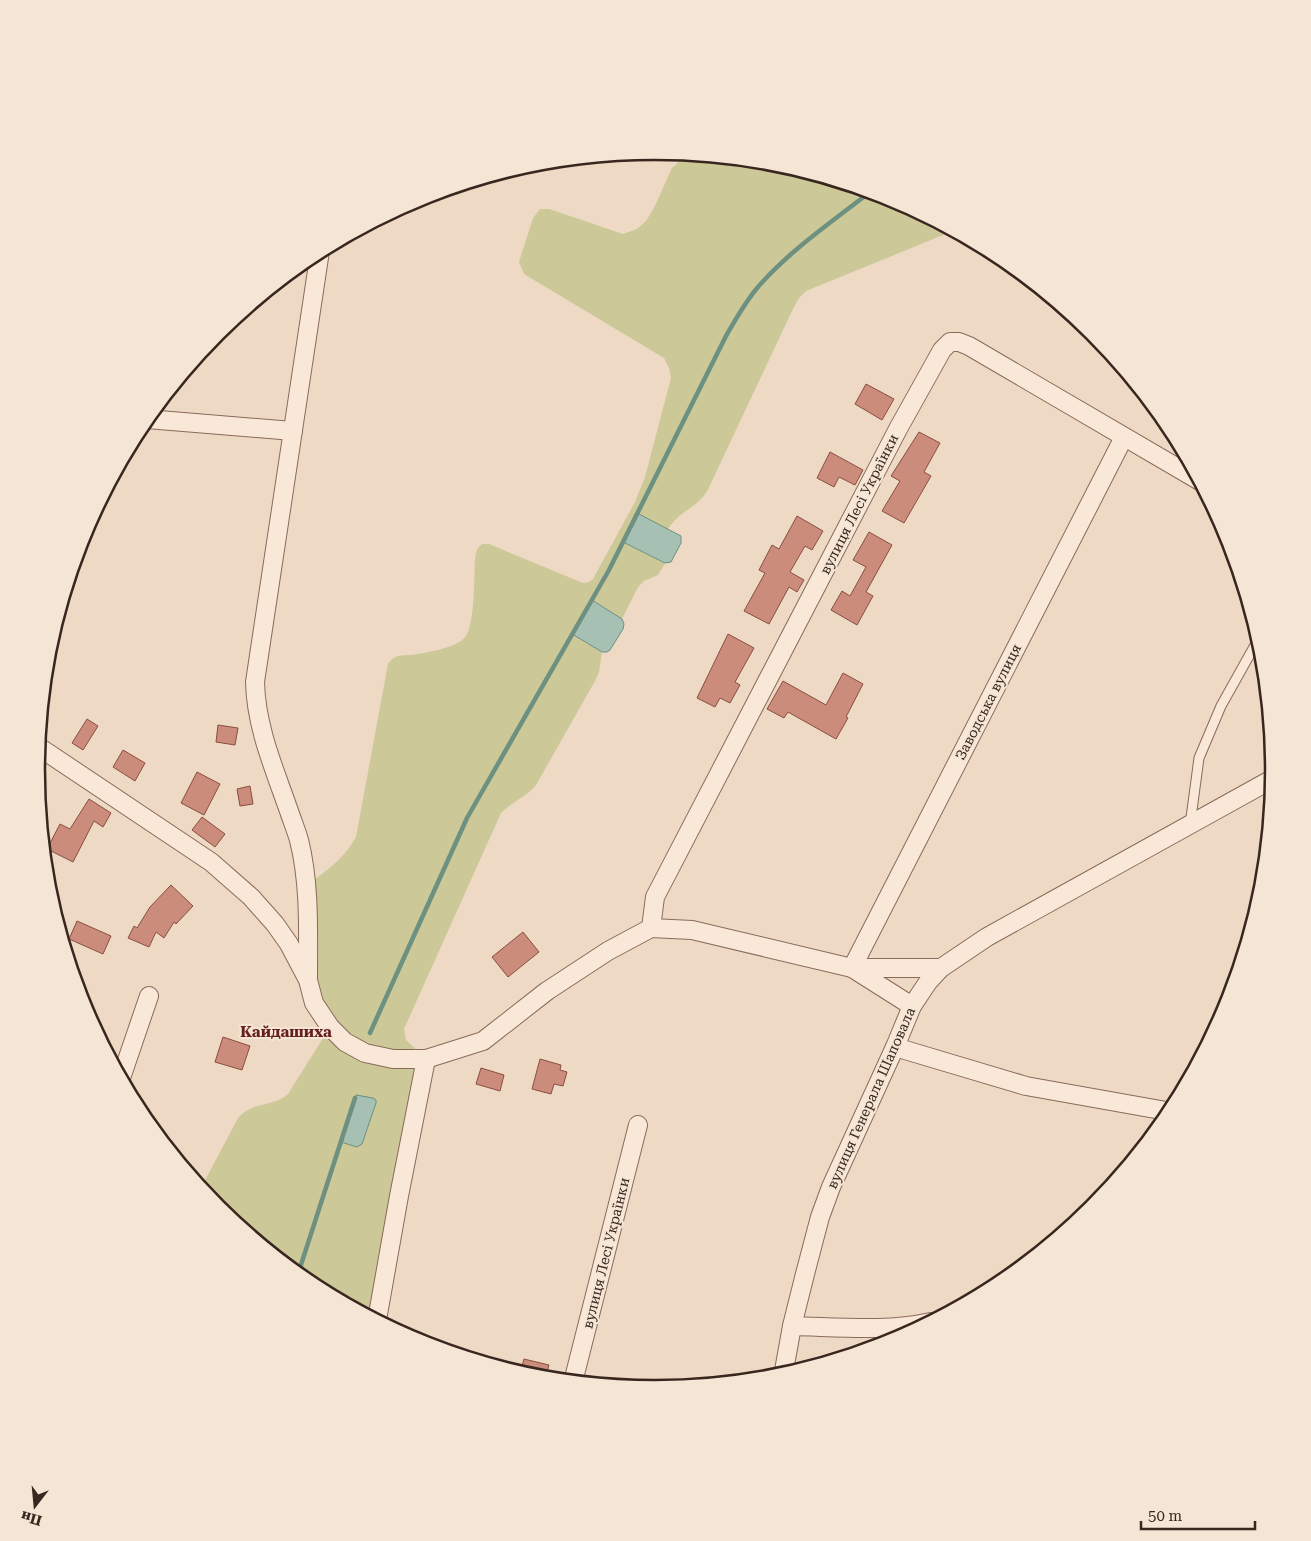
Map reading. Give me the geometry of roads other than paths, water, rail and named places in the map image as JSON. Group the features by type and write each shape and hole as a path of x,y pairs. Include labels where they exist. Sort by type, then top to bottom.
{"street":[{"path":"308,980 307,900 302,854 299,839 261,732 256,700 257,668 318,262"},
{"name":"вулиця Лесі Українки","path":"651,928 655,897 889,447 942,350 950,342 959,342 969,346 1189,475"},
{"path":"156,420 293,431"},
{"name":"Заводська вулиця","path":"852,968 1124,437"},
{"path":"45,751 211,862 251,897 275,924 289,944 308,980 314,1002 330,1027 345,1042 365,1053 393,1059 426,1059 483,1041 546,990 608,951 651,928 692,930 852,968 940,968"},
{"name":"вулиця Генерала Шаповала","path":"785,1367 792,1326 809,1258 831,1187 912,1006 928,982 940,968 987,937 1266,783"},
{"path":"852,968 912,1006"},
{"path":"124,1070 149,996"},
{"path":"895,1047 1026,1086 1163,1110"},
{"path":"378,1314 426,1059"},
{"name":"вулиця Лесі Українки","path":"575,1376 638,1125"},
{"path":"792,1326 882,1328 908,1326"}],"lane":[{"path":"1190,825 1199,758 1221,706 1253,648"}],"waterway":[{"path":"370,1033 467,818 609,570 737,317 758,287 783,261 864,197"},
{"path":"300,1267 355,1098"}],"district":[{"name":"Кайдашиха","path":"286,1032"}]}
